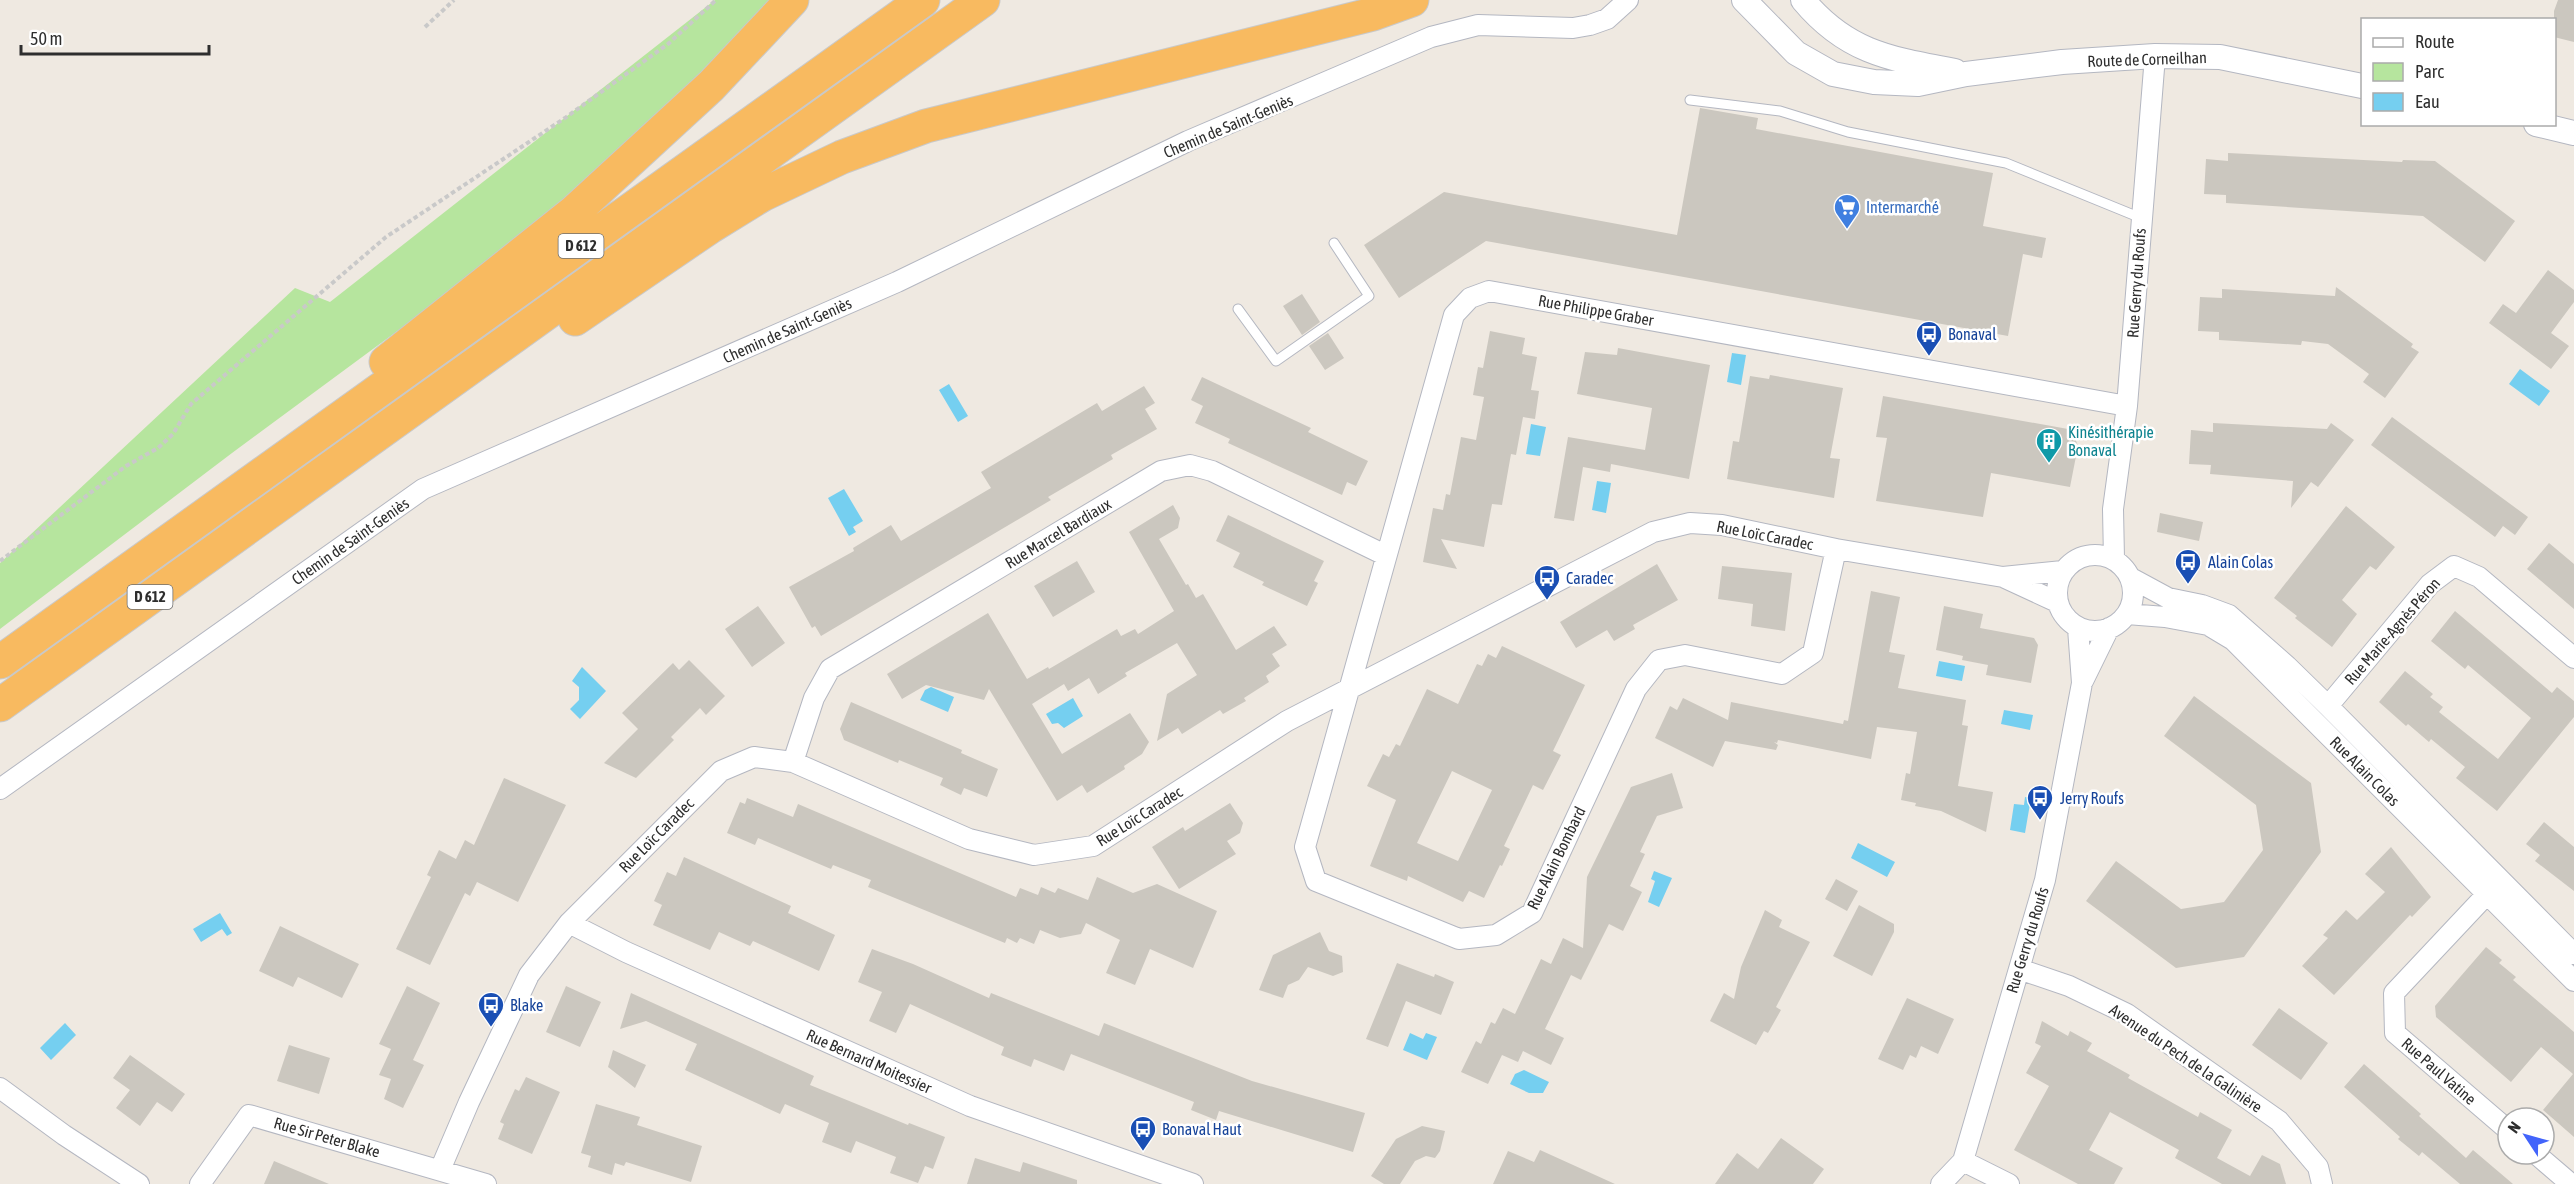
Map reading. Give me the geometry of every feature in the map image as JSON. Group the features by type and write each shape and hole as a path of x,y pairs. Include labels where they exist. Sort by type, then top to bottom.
{"highway":[{"path":"237,492 400,349 574,212 711,86 792,0"},
{"name":"D 612","path":"0,662 923,0"},
{"name":"D 612","path":"0,705 983,0"},
{"path":"330,468 432,412 753,200 842,157 926,126 1362,17 1412,0"}],"street":[{"name":"Chemin de Saint-Geniès","path":"0,789 423,489 897,282 1188,141 1444,32 1469,26 1497,24 1573,28 1607,19 1628,0"},
{"name":"Route de Corneilhan","path":"1744,0 1796,53 1833,74 1874,82 1918,84 1966,74 2062,62 2155,56 2220,57 2361,86"},
{"name":"Route de Corneilhan","path":"1803,0 1844,39 1886,58 1966,74"},
{"name":"Rue Gerry du Roufs","path":"2114,559 2113,509 2127,406 2155,56"},
{"path":"2544,126 2574,133"},
{"name":"Rue Philippe Graber","path":"1350,687 1385,555 1454,315 1470,298 1488,291 2127,406"},
{"name":"Rue Marcel Bardiaux","path":"793,762 814,698 830,669 1161,471 1190,465 1212,471 1385,555"},
{"name":"Rue Gerry du Roufs","path":"2090,554 2113,509"},
{"name":"Rue Loïc Caradec","path":"440,1170 469,1102 530,975 569,922 721,771 754,757 793,762 969,839 1034,855 1093,846 1287,721 1653,532 1690,523 1722,525 1836,549 2002,577 2058,602"},
{"name":"Rue Alain Bombard","path":"1350,687 1305,847 1316,881 1459,939 1496,935 1532,913 1636,689 1659,660 1685,655 1782,674 1813,653 1836,549"},
{"path":"2090,554 2114,559 2124,567 2131,578 2134,590 2127,614 2109,628 2099,631 2078,628 2062,613 2058,602 2056,591 2063,571 2079,557 2090,554"},
{"name":"Rue Marie-Agnès Péron","path":"2328,706 2430,584 2454,566 2479,577 2574,658"},
{"name":"Rue Loïc Caradec","path":"2002,577 2063,571"},
{"name":"Rue Alain Colas","path":"2131,578 2168,598 2202,605 2229,615 2328,706 2574,954"},
{"name":"Rue Alain Colas","path":"2127,614 2165,617 2208,625 2233,640 2574,981"},
{"name":"Rue Gerry du Roufs","path":"1941,1184 1963,1161 2045,880 2082,683 2078,628"},
{"name":"Rue Gerry du Roufs","path":"2082,683 2109,628"},
{"name":"Rue Paul Vatine","path":"2488,893 2394,993 2395,1033 2496,1120"},
{"name":"Rue Bernard Moitessier","path":"569,922 626,952 970,1106 1182,1182"},
{"name":"Avenue du Pech de la Galinière","path":"2019,969 2069,986 2127,1014 2279,1121 2318,1167 2322,1184"},
{"path":"0,1088 64,1135 139,1184"},
{"name":"Rue Sir Peter Blake","path":"200,1184 249,1115 486,1184"},
{"path":"1963,1161 2009,1184"},
{"path":"2550,1166 2571,1184"}],"lane":[{"path":"1690,100 1780,111 1848,132 2006,163 2141,218"},
{"path":"1238,309 1276,361 1369,296 1334,243"}],"path":[{"path":"425,27 454,0"},
{"path":"0,561 126,466 158,448 173,434 191,405 386,237 575,112 668,44 716,0"}],"green space":[{"path":"715,0 781,0 560,211 232,453 0,629 0,563 295,288 330,302"}],"water":[{"path":"1732,353 1746,355 1741,385 1727,382"},
{"path":"2520,369 2550,391 2539,406 2509,384"},
{"path":"949,384 968,416 958,422 939,390"},
{"path":"1531,424 1546,427 1540,456 1526,454"},
{"path":"1597,481 1611,483 1606,513 1592,510"},
{"path":"844,489 863,521 853,527 856,532 849,536 828,498"},
{"path":"1939,661 1965,666 1962,681 1936,676"},
{"path":"582,667 606,691 580,719 570,709 579,700 579,687 572,681"},
{"path":"931,687 954,697 948,712 920,700 925,690"},
{"path":"1073,698 1083,716 1064,728 1058,723 1052,724 1046,714"},
{"path":"2004,710 2033,715 2030,730 2001,724"},
{"path":"2025,797 2031,798 2025,833 2010,830 2014,804 2024,805"},
{"path":"1858,843 1895,862 1887,877 1851,858"},
{"path":"1654,871 1672,878 1659,907 1648,902 1655,881 1651,879"},
{"path":"220,913 232,933 227,936 222,929 201,942 193,929"},
{"path":"65,1023 76,1035 51,1060 40,1048"},
{"path":"1410,1033 1423,1039 1426,1033 1437,1037 1427,1060 1403,1050"},
{"path":"1524,1070 1549,1082 1543,1093 1529,1093 1510,1084 1515,1074"}],"building":[{"path":"2558,0 2574,0 2574,42 2556,38 2554,11"},
{"name":"Intermarché","path":"1700,108 1758,118 1756,129 1993,173 1983,226 2046,238 2042,258 2023,254 2008,336 1486,241 1399,298 1364,245 1444,192 1677,235"},
{"path":"2228,153 2402,162 2403,160 2435,161 2515,221 2485,262 2423,216 2226,203 2226,195 2204,194 2206,159 2228,161"},
{"path":"2548,270 2574,290 2574,302 2551,333 2569,346 2551,369 2489,323 2503,304 2516,313"},
{"path":"2336,287 2413,344 2411,347 2419,352 2385,398 2363,382 2369,374 2328,344 2302,341 2301,345 2219,340 2219,332 2198,331 2200,297 2222,298 2222,289 2335,296"},
{"path":"1302,294 1320,322 1302,335 1283,306"},
{"path":"1490,331 1525,338 1522,354 1537,357 1531,390 1539,391 1535,419 1523,417 1516,455 1511,454 1502,505 1492,504 1484,547 1441,539 1457,569 1423,562 1433,508 1443,510 1446,494 1450,495 1461,437 1476,440 1484,397 1473,395 1478,367 1483,368"},
{"path":"1328,333 1344,358 1325,370 1309,346"},
{"path":"1618,348 1710,365 1689,479 1611,464 1610,472 1583,467 1574,521 1554,518 1568,437 1645,450 1652,408 1577,394 1585,352 1617,355"},
{"path":"1770,375 1843,388 1830,458 1840,459 1834,498 1727,479 1733,441 1739,442 1750,376 1769,379"},
{"path":"1202,377 1311,428 1308,432 1368,461 1356,486 1347,482 1342,495 1228,443 1230,439 1195,423 1203,406 1191,400"},
{"path":"1144,386 1155,403 1145,409 1157,429 1111,455 1113,459 1048,497 1051,500 821,636 815,626 812,628 789,587 854,551 853,548 891,525 901,541 991,488 981,472 1097,403 1102,411"},
{"path":"1883,396 2068,429 2073,433 2078,446 2070,487 1991,473 1983,517 1876,501 1887,438 1876,437"},
{"path":"2392,417 2528,517 2515,535 2503,526 2495,537 2371,445"},
{"path":"2213,423 2327,429 2331,423 2354,440 2318,487 2311,482 2291,508 2293,481 2210,474 2211,465 2189,464 2191,430 2213,432"},
{"path":"1173,505 1180,518 1178,528 1159,539 1196,598 1203,594 1236,650 1274,626 1287,645 1272,654 1280,666 1266,676 1269,682 1244,698 1246,701 1223,714 1220,710 1182,734 1178,728 1157,741 1167,694 1197,675 1177,643 1125,673 1127,676 1098,694 1089,678 1068,691 1064,684 1032,704 1062,754 1130,713 1149,742 1142,754 1124,766 1125,769 1087,793 1082,785 1057,801 989,689 984,700 926,685 902,699 887,674 988,613 1027,679 1048,667 1049,669 1117,629 1121,636 1135,629 1138,634 1174,611 1129,532"},
{"path":"2346,506 2395,547 2376,570 2370,566 2342,600 2357,614 2332,647 2274,598"},
{"path":"2160,513 2203,522 2199,541 2157,532"},
{"path":"1228,515 1324,561 1314,581 1318,583 1307,606 1262,585 1264,582 1233,567 1240,553 1216,541"},
{"path":"2549,543 2574,564 2574,609 2527,569"},
{"path":"1077,561 1095,592 1053,617 1034,586"},
{"path":"1657,564 1678,600 1633,625 1635,629 1614,641 1607,630 1576,648 1560,622"},
{"path":"1722,566 1792,573 1785,631 1751,626 1753,604 1718,599"},
{"path":"1871,591 1900,597 1889,652 1905,655 1898,688 1966,700 1962,725 1968,726 1958,786 1993,792 1986,832 1941,811 1915,806 1916,803 1901,800 1906,773 1910,774 1917,732 1877,727 1871,759 1778,740 1777,743 1774,742 1778,745 1776,750 1725,741 1713,767 1655,738 1670,706 1677,710 1683,698 1728,720 1731,702 1843,724 1844,720 1848,721"},
{"path":"758,606 785,643 752,667 725,629"},
{"path":"1944,606 1983,614 1980,628 2034,638 2038,645 2031,683 1986,675 1988,665 1962,660 1963,656 1936,650"},
{"path":"2455,611 2552,693 2557,687 2574,701 2574,717 2497,811 2456,778 2465,767 2431,739 2429,742 2408,724 2406,726 2379,702 2405,671 2433,694 2430,697 2443,707 2439,712 2498,759 2531,718 2468,665 2465,669 2431,641"},
{"path":"1502,646 1585,685 1553,751 1561,755 1543,790 1533,785 1504,846 1510,849 1502,866 1500,865 1484,898 1469,891 1463,902 1408,876 1407,881 1370,866 1396,800 1367,786 1383,754 1389,757 1396,744 1400,746 1427,689 1458,704 1477,664 1482,666 1488,654 1496,658","holes":["1452,771 1492,790 1458,861 1417,843"]},
{"path":"689,660 725,696 706,715 700,708 671,737 674,740 636,778 604,763 638,729 622,713 673,663 679,670"},
{"path":"2194,696 2311,783 2321,852 2244,957 2176,968 2086,901 2116,861 2181,909 2224,902 2263,850 2256,805 2164,736"},
{"path":"851,702 962,750 961,753 998,769 987,797 964,788 961,795 940,785 943,778 899,760 898,763 844,740 840,729"},
{"path":"1672,773 1683,808 1657,816 1640,852 1645,854 1630,886 1642,892 1623,931 1609,924 1581,980 1571,975 1545,1029 1564,1038 1551,1065 1523,1051 1518,1062 1502,1055 1488,1084 1461,1072 1476,1041 1481,1044 1491,1022 1495,1024 1503,1008 1515,1014 1541,959 1551,964 1563,938 1583,948 1587,877 1631,787"},
{"path":"504,778 566,805 518,902 477,882 470,896 465,893 430,965 396,949 431,877 427,875 439,850 456,859 465,840 474,845"},
{"path":"747,798 793,817 798,804 1016,897 1020,888 1038,895 1041,887 1055,893 1058,888 1088,900 1097,877 1133,893 1157,884 1217,911 1193,968 1150,949 1135,985 1106,973 1120,940 1086,923 1081,934 1060,938 1040,930 1034,944 1020,938 1017,943 1007,938 1005,943 868,887 871,880 833,865 831,869 758,838 755,845 727,833 740,802 745,804"},
{"path":"1230,803 1243,823 1240,833 1227,841 1236,854 1179,889 1152,847 1183,827 1185,831"},
{"path":"2544,822 2574,847 2574,891 2535,861 2540,855 2526,844"},
{"path":"2391,847 2431,897 2412,917 2410,915 2334,995 2302,966 2328,938 2323,935 2346,910 2357,920 2385,892 2365,874"},
{"path":"684,857 791,906 788,913 835,935 819,971 753,941 750,946 719,932 710,950 653,925 662,905 654,901 667,872 676,876"},
{"path":"1836,879 1858,891 1847,911 1825,899"},
{"path":"1859,905 1894,924 1894,932 1872,976 1833,956"},
{"path":"1765,910 1782,920 1779,927 1810,942 1776,1007 1781,1010 1768,1033 1764,1031 1756,1045 1710,1021 1724,993 1734,999 1741,967"},
{"path":"280,926 359,964 342,998 298,977 293,987 259,971"},
{"path":"1320,932 1329,951 1342,956 1343,972 1333,976 1308,967 1299,980 1288,985 1283,998 1259,990 1273,955"},
{"path":"2486,947 2502,960 2499,963 2516,977 2513,980 2574,1032 2574,1137 2556,1121 2556,1106 2546,1106 2573,1074 2541,1047 2511,1082 2436,1017 2435,1006"},
{"path":"872,949 913,964 989,998 991,993 1099,1036 1104,1023 1252,1081 1365,1113 1353,1152 1219,1111 1216,1120 1191,1110 1194,1102 1071,1054 1064,1071 1034,1059 1031,1067 1001,1055 1004,1047 910,1004 896,1033 869,1021 882,992 858,982"},
{"path":"1397,963 1454,982 1441,1015 1406,1001 1388,1047 1366,1039"},
{"path":"407,986 440,1003 413,1060 424,1065 403,1108 384,1099 391,1079 379,1075 391,1049 379,1044"},
{"path":"566,986 601,1002 580,1047 546,1032"},
{"path":"631,993 814,1076 810,1085 908,1125 909,1123 945,1137 933,1169 925,1166 918,1183 890,1173 896,1157 856,1141 851,1153 822,1142 829,1123 785,1104 780,1114 685,1070 697,1044 646,1021 620,1029"},
{"path":"1907,998 1954,1019 1938,1054 1921,1046 1916,1058 1910,1055 1903,1070 1878,1059"},
{"path":"2279,1008 2328,1043 2301,1080 2252,1045"},
{"path":"2042,1021 2068,1036 2070,1031 2092,1043 2087,1051 2130,1075 2128,1078 2198,1117 2200,1112 2232,1130 2217,1158 2250,1176 2262,1155 2280,1164 2286,1184 2222,1184 2175,1158 2179,1150 2110,1112 2089,1150 2123,1168 2114,1184 2078,1184 2014,1150 2049,1086 2026,1073 2041,1046 2035,1043"},
{"path":"289,1045 330,1058 319,1094 277,1081"},
{"path":"613,1050 646,1065 635,1088 608,1067"},
{"path":"130,1055 185,1094 172,1112 157,1102 140,1126 116,1108 130,1090 113,1078"},
{"path":"2364,1064 2421,1114 2419,1116 2466,1158 2473,1150 2513,1184 2460,1184 2422,1152 2419,1156 2344,1087"},
{"path":"526,1077 560,1092 532,1154 498,1139 504,1124 500,1122 515,1089 519,1091"},
{"path":"596,1104 640,1117 637,1125 702,1146 691,1182 626,1162 624,1166 615,1163 612,1175 588,1167 591,1156 581,1153"},
{"path":"1422,1126 1445,1131 1440,1151 1435,1158 1426,1156 1415,1161 1400,1184 1384,1184 1371,1176 1396,1139"},
{"path":"1781,1138 1824,1169 1813,1184 1715,1184 1737,1153 1758,1169"},
{"path":"1540,1150 1615,1184 1493,1184 1508,1151 1534,1162"},
{"path":"975,1158 1020,1172 1023,1162 1077,1180 1077,1184 967,1184"},
{"path":"274,1161 329,1184 264,1184"}],"place":[{"name":"Intermarché","path":"1847,230"},
{"name":"Bonaval","path":"1929,357"},
{"name":"Kinésithérapie Bonaval","path":"2049,464"},
{"name":"Alain Colas","path":"2188,585"},
{"name":"Caradec","path":"1547,601"},
{"name":"Jerry Roufs","path":"2040,821"},
{"name":"Blake","path":"491,1028"},
{"name":"Bonaval Haut","path":"1143,1152"}]}
